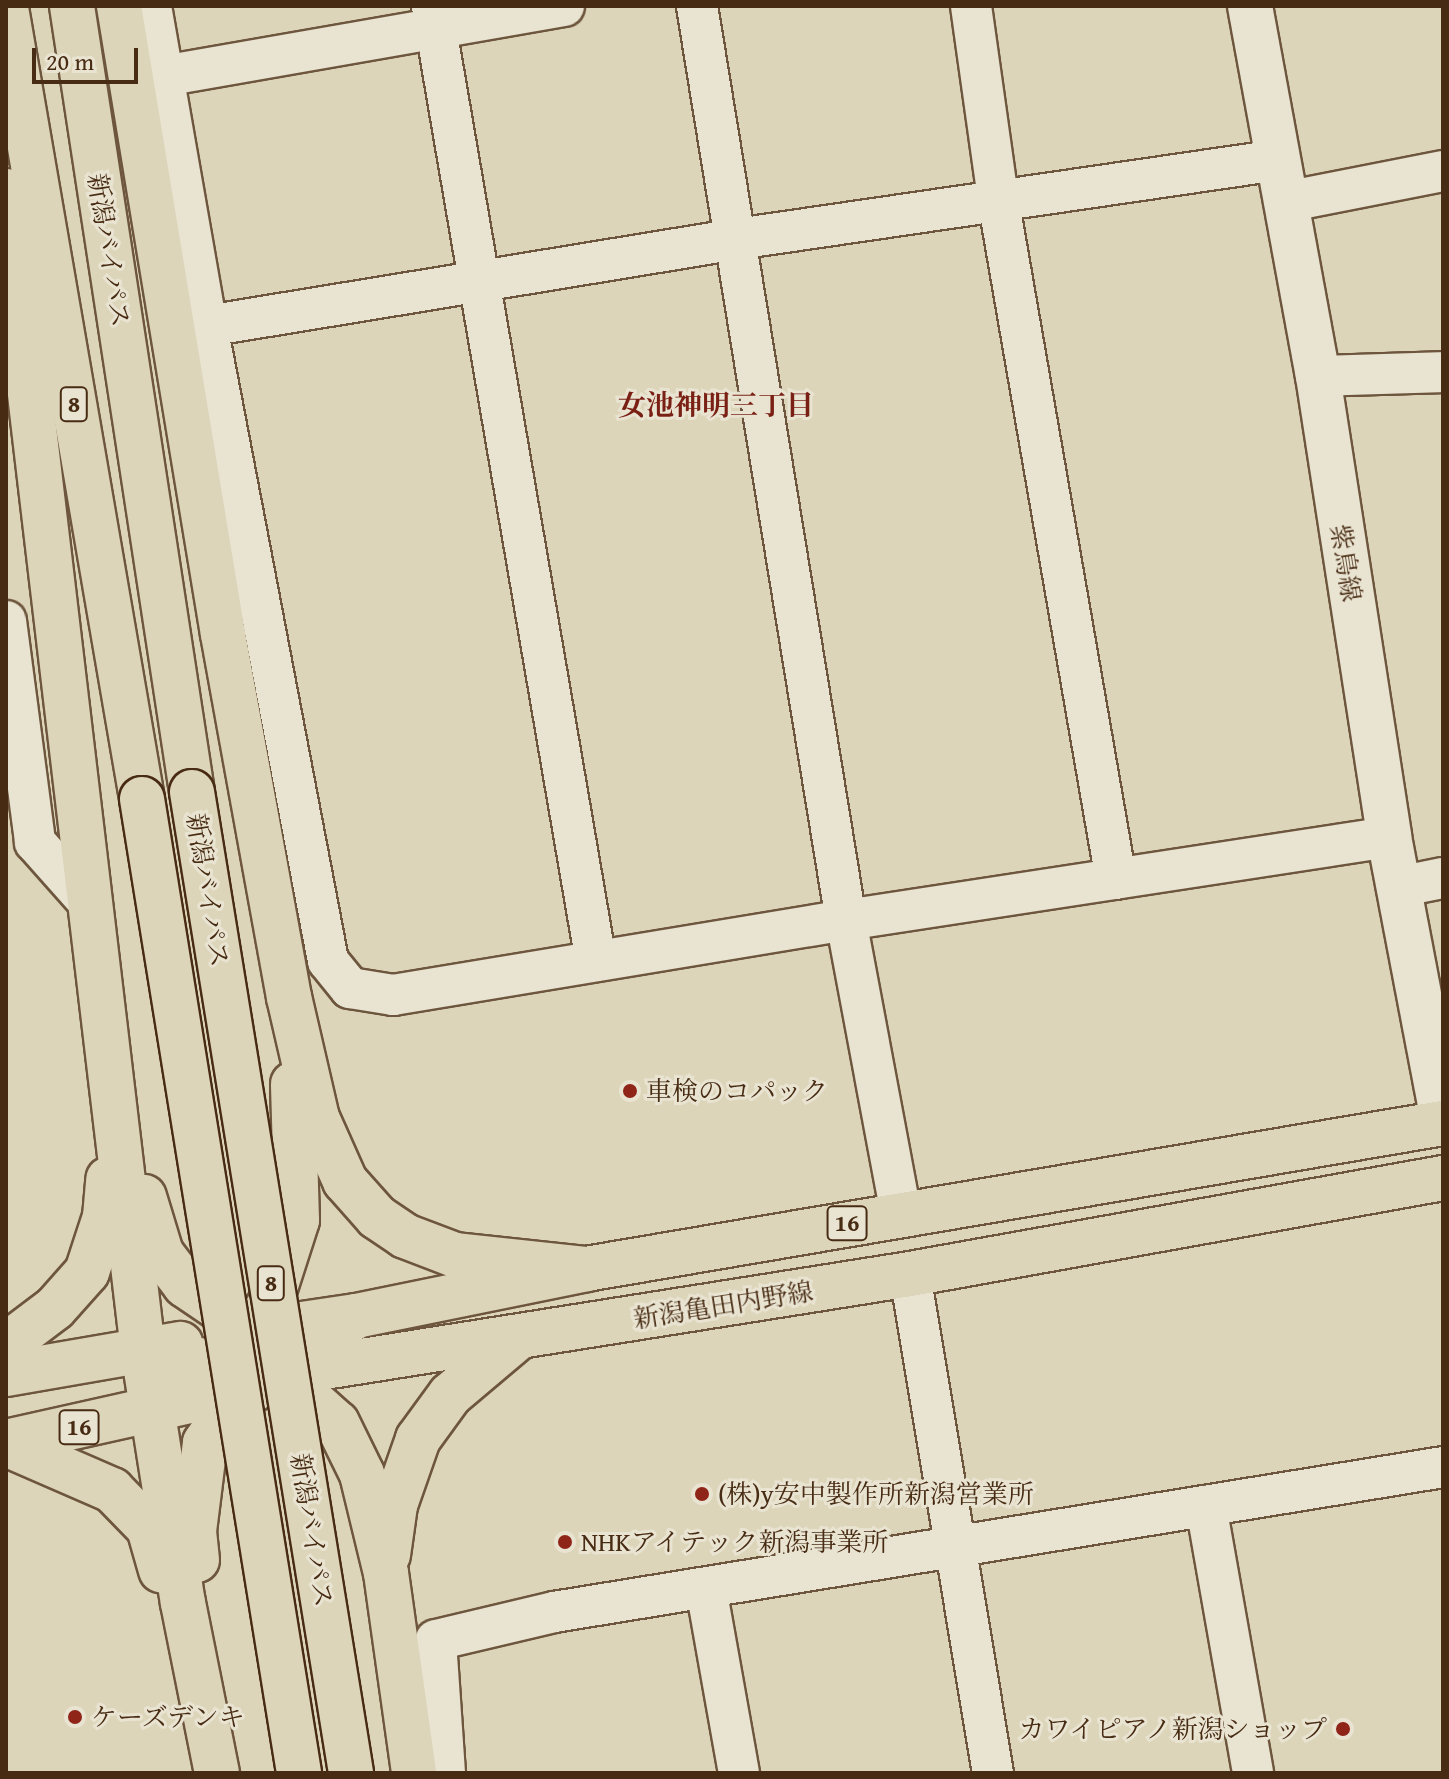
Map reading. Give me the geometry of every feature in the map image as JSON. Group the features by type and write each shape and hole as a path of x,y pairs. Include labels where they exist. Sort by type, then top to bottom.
{"main road":[{"name":"新潟バイパス","path":"72,6 192,792 351,1773"},
{"path":"119,6 223,634 289,997 317,1118 345,1181 377,1217 405,1236 455,1255 586,1269"},
{"name":"新潟バイパス","path":"6,8 142,799 299,1773"},
{"path":"6,191 143,1351 183,1603 218,1773"},
{"path":"152,1411 224,1364 253,1331 270,1304 283,1270 297,1220 289,997"},
{"path":"113,1095 161,1253 185,1285 253,1331 356,1361"},
{"path":"6,1345 55,1308 87,1272 105,1217 113,1095"},
{"name":"16","path":"6,1374 356,1316 586,1269 1443,1121"},
{"name":"新潟亀田内野線","path":"6,1443 152,1411 266,1379 356,1361 515,1340 910,1274 1443,1178"},
{"path":"218,1773 194,1531 205,1443 229,1407 356,1316"},
{"path":"386,1573 395,1505 418,1439 450,1395 515,1340"},
{"path":"143,1351 224,1364 266,1379 310,1399 337,1423 362,1474 386,1573 414,1773"},
{"path":"6,1443 112,1490 149,1528 218,1773"}],"street":[{"path":"151,6 207,326 328,961 350,988 393,995 846,920 1389,837"},
{"path":"163,76 434,17 564,6"},
{"path":"697,6 846,920 901,1214"},
{"path":"971,6 998,199 1116,879"},
{"name":"紫鳥線","path":"1250,6 1318,376 1389,837 1443,1121"},
{"path":"434,17 596,961"},
{"path":"207,326 737,239 1278,160"},
{"path":"1285,202 1443,171"},
{"path":"1318,376 1443,372"},
{"path":"6,621 35,842 90,904"},
{"path":"1398,887 1443,878"},
{"path":"910,1274 993,1773"},
{"path":"445,1773 436,1640 554,1612 1443,1467"},
{"path":"1206,1506 1253,1773"},
{"path":"706,1588 739,1773"}],"place":[{"name":"車検のコパック","path":"630,1091"},
{"name":"(株)y安中製作所新潟営業所","path":"702,1494"},
{"name":"NHKアイテック新潟事業所","path":"565,1542"},
{"name":"ケーズデンキ","path":"75,1717"},
{"name":"カワイピアノ新潟ショップ","path":"1343,1729"}],"district":[{"name":"女池神明三丁目","path":"716,405"}]}
